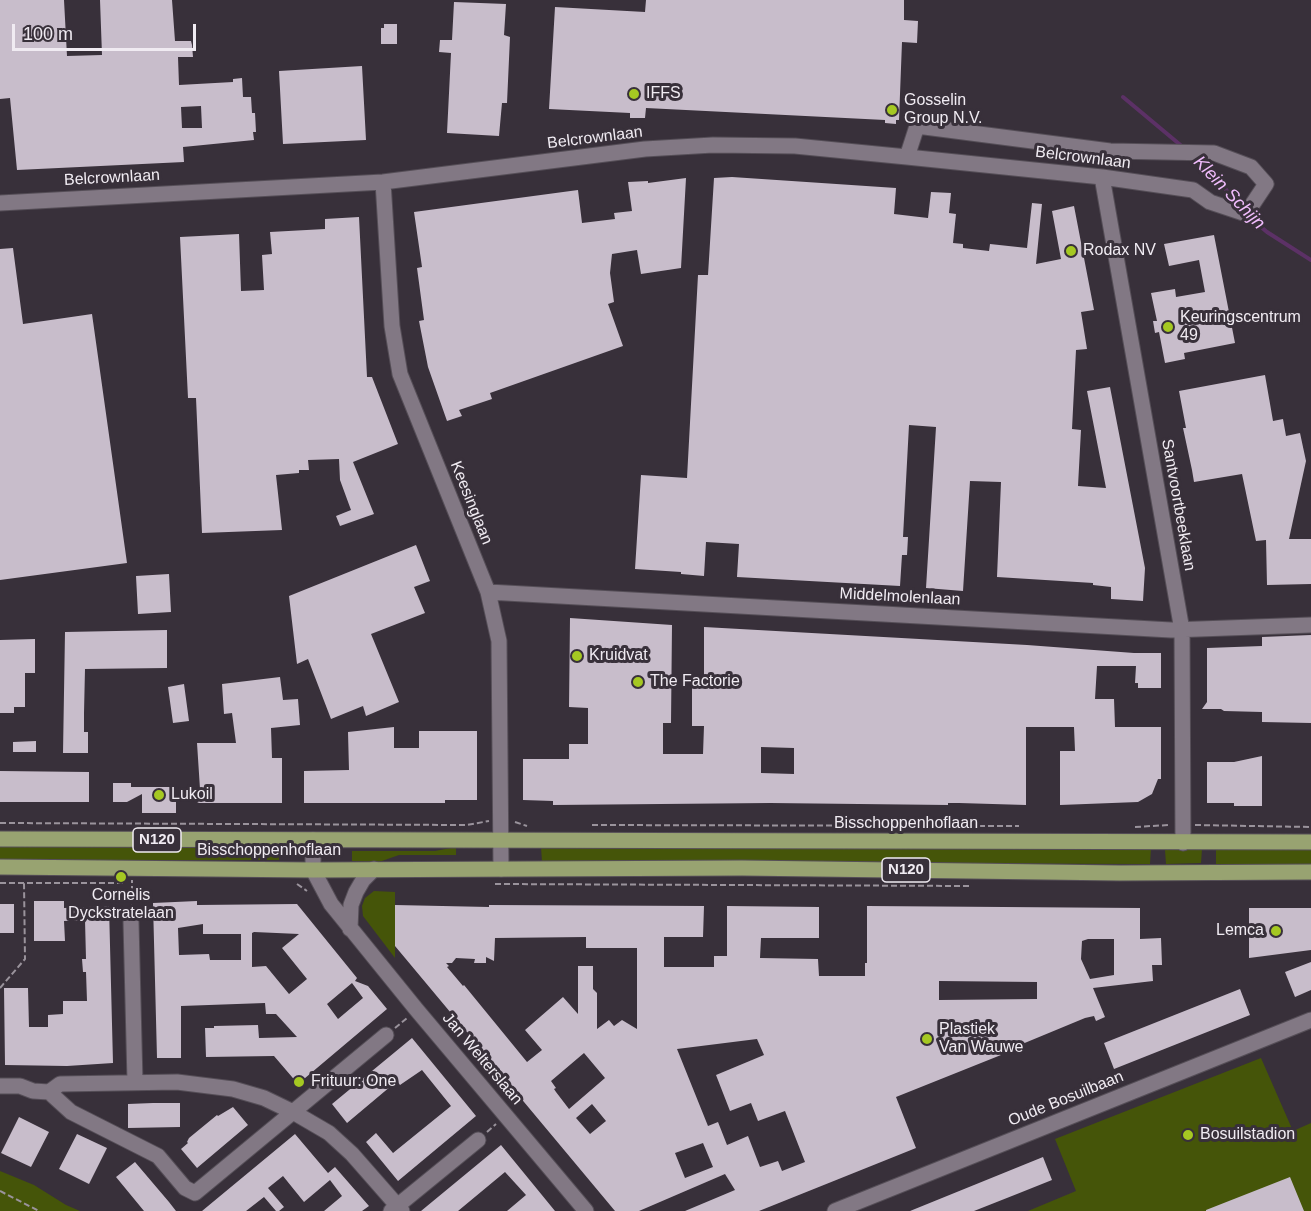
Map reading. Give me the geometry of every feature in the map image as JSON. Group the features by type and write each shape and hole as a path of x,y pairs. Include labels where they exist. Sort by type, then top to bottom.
{"main road":[{"name":"Bisschoppenhoflaan","path":"0,839 1311,842"},
{"name":"Bisschoppenhoflaan","path":"0,867 132,876 374,869 742,868 1120,873 1311,872"}],"street":[{"name":"Belcrownlaan","path":"0,202 382,182 645,149 713,145 795,146 1102,177 1193,190 1210,202 1246,214 1266,184 1251,167 1214,153 1110,151 917,126 907,157"},
{"name":"Santvoortbeeklaan","path":"1102,177 1182,630 1183,843"},
{"name":"Keesinglaan","path":"382,182 392,326 400,374 488,592 499,641 500,841"},
{"name":"Middelmolenlaan","path":"488,592 1182,630 1311,625"},
{"name":"Jan Welterslaan","path":"314,840 313,870 323,891 350,929 586,1211"},
{"path":"500,841 501,869"},
{"path":"350,929 351,905 356,892 363,880 374,869"},
{"path":"131,922 135,1083"},
{"name":"Oude Bosuilbaan","path":"835,1211 1311,1020"},
{"path":"0,1086 20,1086 33,1091 49,1092 71,1112 158,1156 185,1188 195,1193 386,1035"},
{"path":"49,1092 60,1084 177,1082 215,1086 264,1098 329,1133 352,1154 397,1209 478,1140"}],"path":[{"path":"0,824 467,825 485,820 513,821 527,826"},
{"path":"1133,827 1184,825 1311,827"},
{"path":"584,826 1027,826"},
{"path":"0,883 132,876 131,922"},
{"path":"0,988 25,959 24,883"},
{"path":"293,883 308,892 323,891"},
{"path":"485,884 974,886"},
{"path":"386,1035 416,1010"},
{"path":"478,1140 505,1114"},
{"path":"0,1191 39,1211"}],"green space":[{"path":"0,844 279,845 279,860 0,860"},
{"path":"456,847 456,855 399,855 379,862 352,861 352,851 435,851"},
{"path":"541,847 1151,848 1150,864 542,862"},
{"path":"1216,848 1311,849 1311,865 1216,864"},
{"path":"1202,849 1201,863 1166,864 1165,850"},
{"path":"374,891 395,892 395,958 363,916 362,906 365,898"},
{"name":"Bosuilstadion","path":"1261,1058 1293,1131 1311,1123 1311,1211 1028,1211 1076,1191 1055,1139"},
{"path":"0,1171 34,1185 80,1211 0,1211"}],"building":[{"path":"0,0 64,0 67,56 102,55 100,0 172,0 175,41 191,41 193,57 178,57 179,85 233,82 233,79 242,78 243,97 251,97 256,132 253,132 254,140 183,147 184,162 17,170 10,98 0,99","holes":["201,106 202,128 182,128 181,107"]},
{"path":"646,0 904,0 904,20 918,21 917,43 902,42 899,120 896,120 896,124 885,123 885,120 646,108 645,118 630,118 630,113 549,109 555,7 645,12"},
{"path":"454,2 506,4 504,35 510,37 507,103 502,103 499,136 447,133 451,53 439,52 440,40 452,40"},
{"path":"384,24 397,24 397,44 381,44 381,28 384,28"},
{"path":"362,66 366,140 283,144 279,71"},
{"path":"732,177 896,188 894,214 928,218 931,192 951,193 949,213 956,214 953,243 963,244 963,248 989,251 990,244 1027,248 1032,203 1042,204 1036,264 1061,259 1052,211 1074,206 1094,310 1081,312 1087,349 1076,350 1072,429 1081,430 1078,486 1106,488 1087,391 1110,387 1145,568 1143,601 1111,599 1111,587 1093,585 1093,583 997,577 1001,482 970,481 963,591 926,588 936,427 909,425 903,537 908,537 907,555 902,555 900,586 737,577 739,544 706,542 704,576 635,569 641,475 687,478 698,275 708,275 714,178"},
{"path":"686,178 681,268 641,274 637,250 612,254 610,273 614,302 608,304 623,346 490,393 492,399 459,410 462,416 447,421 428,367 419,321 424,320 417,268 422,267 414,212 578,190 582,223 615,219 614,213 632,211 628,182 648,181 648,183"},
{"path":"359,217 367,377 372,377 398,444 353,462 374,514 340,526 336,516 351,510 340,480 339,459 308,460 309,470 276,475 282,530 202,533 196,398 188,398 180,237 239,234 241,291 264,290 262,255 272,254 270,232 325,229 325,219"},
{"path":"1214,235 1235,343 1184,353 1185,359 1165,363 1159,332 1155,333 1153,321 1157,321 1151,293 1175,289 1176,297 1205,292 1199,260 1169,266 1164,244"},
{"path":"13,248 23,324 92,314 127,563 0,580 0,249"},
{"path":"1265,375 1273,421 1283,419 1286,436 1300,433 1306,461 1289,539 1311,539 1311,584 1267,585 1266,540 1256,541 1242,474 1194,482 1183,428 1186,428 1179,391"},
{"path":"416,545 430,581 414,587 425,613 371,634 399,702 366,716 363,706 331,719 308,659 297,664 289,596"},
{"path":"169,574 171,612 138,614 136,576"},
{"path":"570,618 672,625 671,723 663,723 663,754 703,754 704,726 692,726 692,688 699,688 699,684 704,684 704,627 1161,653 1161,688 1138,688 1138,683 1135,683 1136,666 1097,666 1095,699 1114,699 1115,727 1161,727 1161,779 1158,779 1152,794 1138,802 1060,805 1060,751 1075,751 1074,727 1026,727 1026,805 770,803 553,805 553,801 523,800 523,759 569,759 569,744 588,744 588,708 569,707","holes":["761,747 794,748 794,774 761,773"]},
{"path":"167,630 167,668 85,669 84,732 88,732 88,753 63,753 65,632"},
{"path":"1311,635 1311,723 1262,722 1262,712 1202,709 1207,702 1207,648 1262,646 1262,637"},
{"path":"35,639 35,673 25,673 25,707 14,707 14,713 0,713 0,640"},
{"path":"280,677 283,700 298,699 300,725 271,728 272,758 282,758 282,803 199,803 195,801 194,793 200,789 197,743 236,743 232,713 224,714 222,684"},
{"path":"184,684 189,721 173,723 168,687"},
{"path":"394,727 394,748 419,748 419,731 477,731 477,800 445,800 445,803 304,803 304,771 349,770 348,732"},
{"path":"36,741 36,752 13,752 13,742"},
{"path":"1262,756 1262,806 1207,803 1207,762 1234,762"},
{"path":"0,771 89,772 89,802 0,802"},
{"path":"113,783 131,783 131,787 176,787 176,813 142,813 142,794 127,802 113,802"},
{"path":"34,901 64,901 64,908 109,906 113,1063 67,1066 5,1065 4,988 28,988 29,1027 48,1027 48,1015 63,1014 63,1001 87,1001 86,972 83,972 82,959 86,959 85,920 64,921 65,941 34,941"},
{"path":"197,901 197,905 297,904 357,978 355,981 368,986 387,1009 298,1084 274,1056 206,1057 205,1028 214,1028 214,1026 258,1025 259,1038 297,1037 276,1014 266,1014 265,1003 181,1006 181,1058 157,1058 153,903","holes":["203,924 203,934 241,934 241,960 210,960 209,954 179,955 178,928","252,933 299,934 282,948 307,979 289,994 266,966 252,967","352,983 363,998 338,1019 327,1004"]},
{"path":"0,904 14,904 14,933 0,933"},
{"path":"395,905 704,906 703,937 664,937 664,967 714,967 714,956 727,956 727,906 819,907 819,938 761,938 760,958 818,959 819,976 865,976 867,906 1140,908 1140,939 1161,938 1162,965 1152,965 1153,981 1093,988 1105,1017 1096,1021 1094,1016 1085,1018 1015,1047 1016,1049 896,1097 916,1148 759,1211 685,1211 735,1190 725,1174 639,1211 615,1211 395,946","holes":["586,937 586,948 637,948 637,1029 622,1020 614,1026 609,1020 597,1029 597,993 593,989 593,966 578,966 578,1014 563,997 525,1030 542,1050 527,1062 446,963 452,963 456,958 475,959 474,963 486,963 486,957 494,961 495,938","1114,939 1114,975 1090,979 1081,959 1082,941","939,981 1037,982 1037,999 939,1000","757,1039 764,1055 716,1075 730,1111 751,1103 758,1121 785,1111 805,1162 782,1171 778,1161 760,1167 748,1136 727,1145 718,1122 708,1126 677,1049","584,1053 605,1078 569,1109 554,1089 556,1088 551,1081","592,1104 606,1121 590,1134 576,1118","703,1143 713,1167 685,1178 675,1153"]},
{"path":"1249,908 1311,908 1311,950 1249,958"},
{"path":"1311,962 1311,990 1295,997 1285,972"},
{"path":"1240,989 1250,1015 1114,1069 1104,1043"},
{"path":"412,1038 476,1116 398,1181 366,1142 376,1133 393,1153 451,1106 422,1070 400,1085 397,1081 347,1123 332,1104"},
{"path":"180,1103 180,1127 128,1128 128,1104"},
{"path":"233,1107 248,1125 197,1168 181,1149 188,1143 189,1138 217,1115"},
{"path":"19,1117 49,1132 31,1167 1,1153"},
{"path":"77,1134 107,1148 89,1184 59,1169"},
{"path":"295,1134 328,1173 335,1167 369,1206 362,1211 324,1211 342,1196 330,1180 304,1202 283,1176 268,1188 284,1207 279,1211 276,1211 264,1197 246,1211 202,1211"},
{"path":"501,1145 555,1211 507,1211 526,1195 505,1172 458,1211 421,1211"},
{"path":"1043,1157 1052,1180 974,1211 910,1211"},
{"path":"135,1162 176,1211 144,1211 116,1177"},
{"path":"1290,1177 1304,1211 1206,1211 1206,1210"}],"waterway":[{"name":"Klein Schijn","path":"1123,97 1184,148"},
{"name":"Klein Schijn","path":"1196,158 1211,169 1238,206"},
{"name":"Klein Schijn","path":"1248,216 1267,232 1311,260"}],"place":[{"name":"IFFS","path":"634,94"},
{"name":"Gosselin Group N.V.","path":"892,110"},
{"name":"Rodax NV","path":"1071,251"},
{"name":"Keuringscentrum 49","path":"1168,327"},
{"name":"Kruidvat","path":"577,656"},
{"name":"The Factorie","path":"638,682"},
{"name":"Lukoil","path":"159,795"},
{"name":"Cornelis Dyckstratelaan","path":"121,877"},
{"name":"Lemca","path":"1276,931"},
{"name":"Plastiek Van Wauwe","path":"927,1039"},
{"name":"Frituur: One","path":"299,1082"},
{"name":"Bosuilstadion","path":"1188,1135"}]}
